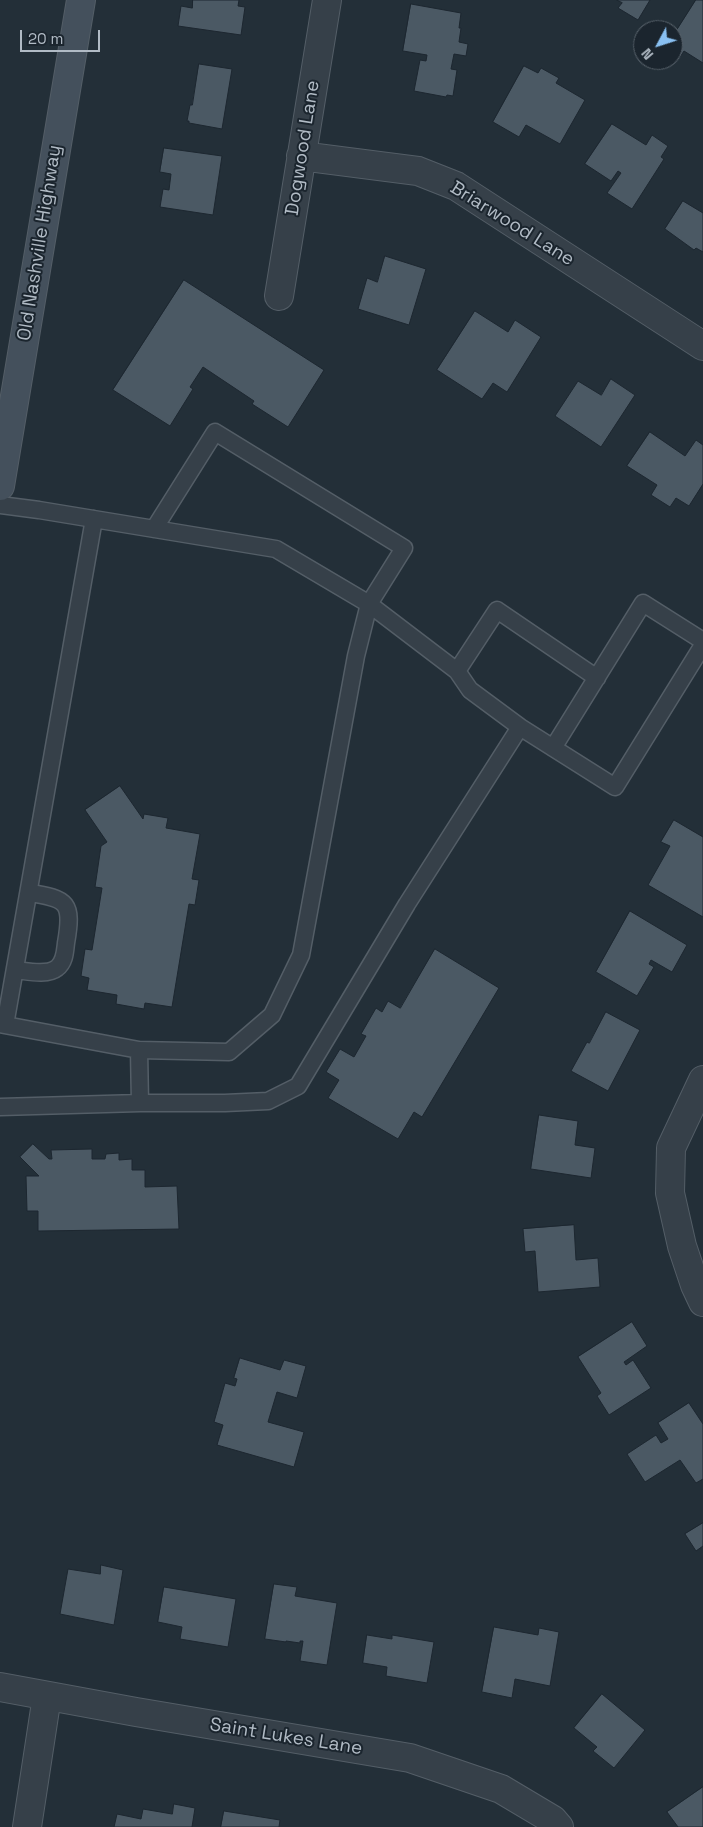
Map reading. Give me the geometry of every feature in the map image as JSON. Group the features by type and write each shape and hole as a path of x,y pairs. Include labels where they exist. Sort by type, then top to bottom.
{"main road":[{"name":"Old Nashville Highway","path":"0,486 81,0"}],"street":[{"name":"Dogwood Lane","path":"279,296 327,0"},
{"name":"Briarwood Lane","path":"301,156 418,171 456,186 703,346"},
{"path":"703,1080 671,1148 670,1193 682,1246 695,1285 703,1302"},
{"name":"Saint Lukes Lane","path":"0,1687 410,1758 501,1789 552,1820 558,1827"},
{"path":"27,1827 47,1696"}],"lane":[{"path":"94,519 29,893 3,1024 139,1050 229,1052 272,1016 301,955 356,656 369,604 404,548 215,432 154,529"},
{"path":"0,505 276,549 369,604 457,671 470,690 520,728 615,787 703,645"},
{"path":"553,748 644,604 703,641"},
{"path":"457,671 497,610 597,678"},
{"path":"0,1107 268,1101 298,1086 407,904 520,728"},
{"path":"15,970 47,972 57,969 63,961 70,912 62,902 53,896 29,893"},
{"path":"139,1050 140,1103"}],"building":[{"path":"193,0 239,0 238,6 245,7 241,35 178,26 181,6 192,8"},
{"path":"617,0 650,0 638,20 618,8 622,3"},
{"path":"696,0 703,0 703,63 684,51 683,52 683,20"},
{"path":"411,4 461,13 459,42 468,44 466,56 454,54 451,69 457,70 453,96 447,95 446,97 414,91 420,60 426,61 427,55 403,51"},
{"path":"199,64 232,69 222,129 189,123 187,121 190,105 192,105"},
{"path":"524,66 538,73 541,68 559,78 556,83 585,100 560,144 526,125 519,137 493,122"},
{"path":"612,124 646,145 652,135 668,146 661,157 664,159 632,209 607,193 621,173 618,171 611,181 585,164"},
{"path":"164,148 222,156 213,215 160,207 163,189 169,190 171,174 160,172"},
{"path":"683,201 703,213 703,252 696,248 694,250 665,229"},
{"path":"385,256 426,269 409,325 358,309 367,278 377,282"},
{"path":"184,280 324,370 288,427 252,404 254,401 203,367 190,387 193,389 170,426 113,390"},
{"path":"475,311 508,332 515,320 541,337 507,392 493,383 482,399 437,370"},
{"path":"611,379 635,395 601,447 555,416 578,381 601,395"},
{"path":"650,432 685,456 696,440 703,445 703,484 689,506 676,498 670,507 651,495 657,485 627,466"},
{"path":"120,786 143,819 144,814 168,818 166,828 200,834 192,879 199,880 195,905 189,904 172,1007 145,1003 144,1009 116,1004 117,995 87,990 89,978 81,976 85,949 92,950 102,888 95,887 101,846 107,842 85,810"},
{"path":"674,820 703,837 703,917 648,885 670,846 661,842"},
{"path":"630,911 687,945 672,972 651,960 649,964 654,967 637,996 596,972"},
{"path":"435,949 499,988 422,1117 414,1112 398,1139 328,1098 339,1080 326,1072 340,1049 354,1057 366,1036 361,1034 376,1008 382,1012 388,1001 400,1008"},
{"path":"606,1012 640,1030 608,1091 571,1071"},
{"path":"539,1115 578,1121 575,1145 595,1148 591,1178 531,1169"},
{"path":"33,1144 49,1159 52,1159 51,1150 92,1149 92,1159 105,1159 106,1154 119,1153 119,1160 132,1159 132,1170 145,1170 145,1187 177,1186 179,1229 38,1231 38,1211 27,1211 26,1176 39,1176 20,1157"},
{"path":"574,1225 576,1260 598,1258 600,1287 538,1292 535,1251 525,1252 523,1229"},
{"path":"632,1322 647,1346 624,1362 626,1365 633,1360 651,1388 609,1415 597,1396 601,1393 578,1357"},
{"path":"240,1358 280,1370 284,1360 306,1366 297,1398 277,1392 268,1422 304,1432 294,1467 217,1445 223,1425 214,1422 225,1383 235,1386 237,1379 234,1378"},
{"path":"689,1403 703,1424 703,1479 696,1483 680,1460 645,1482 627,1454 656,1435 661,1443 668,1439 658,1423"},
{"path":"703,1523 703,1546 696,1551 685,1534"},
{"path":"101,1565 123,1570 114,1625 60,1614 68,1569 100,1574"},
{"path":"274,1584 297,1587 295,1596 337,1603 327,1665 300,1661 303,1641 300,1641 300,1643 265,1639"},
{"path":"164,1587 236,1599 228,1647 180,1639 182,1627 158,1622"},
{"path":"494,1627 538,1635 539,1628 559,1632 550,1686 515,1679 512,1698 482,1692"},
{"path":"367,1635 392,1639 392,1635 434,1642 427,1683 386,1676 387,1667 363,1663"},
{"path":"602,1694 645,1730 614,1768 593,1751 597,1747 574,1728"},
{"path":"703,1787 703,1827 678,1827 667,1812"},
{"path":"174,1804 195,1808 192,1827 114,1827 117,1814 141,1819 143,1809 172,1814"},
{"path":"224,1811 280,1820 279,1827 221,1827"}]}
